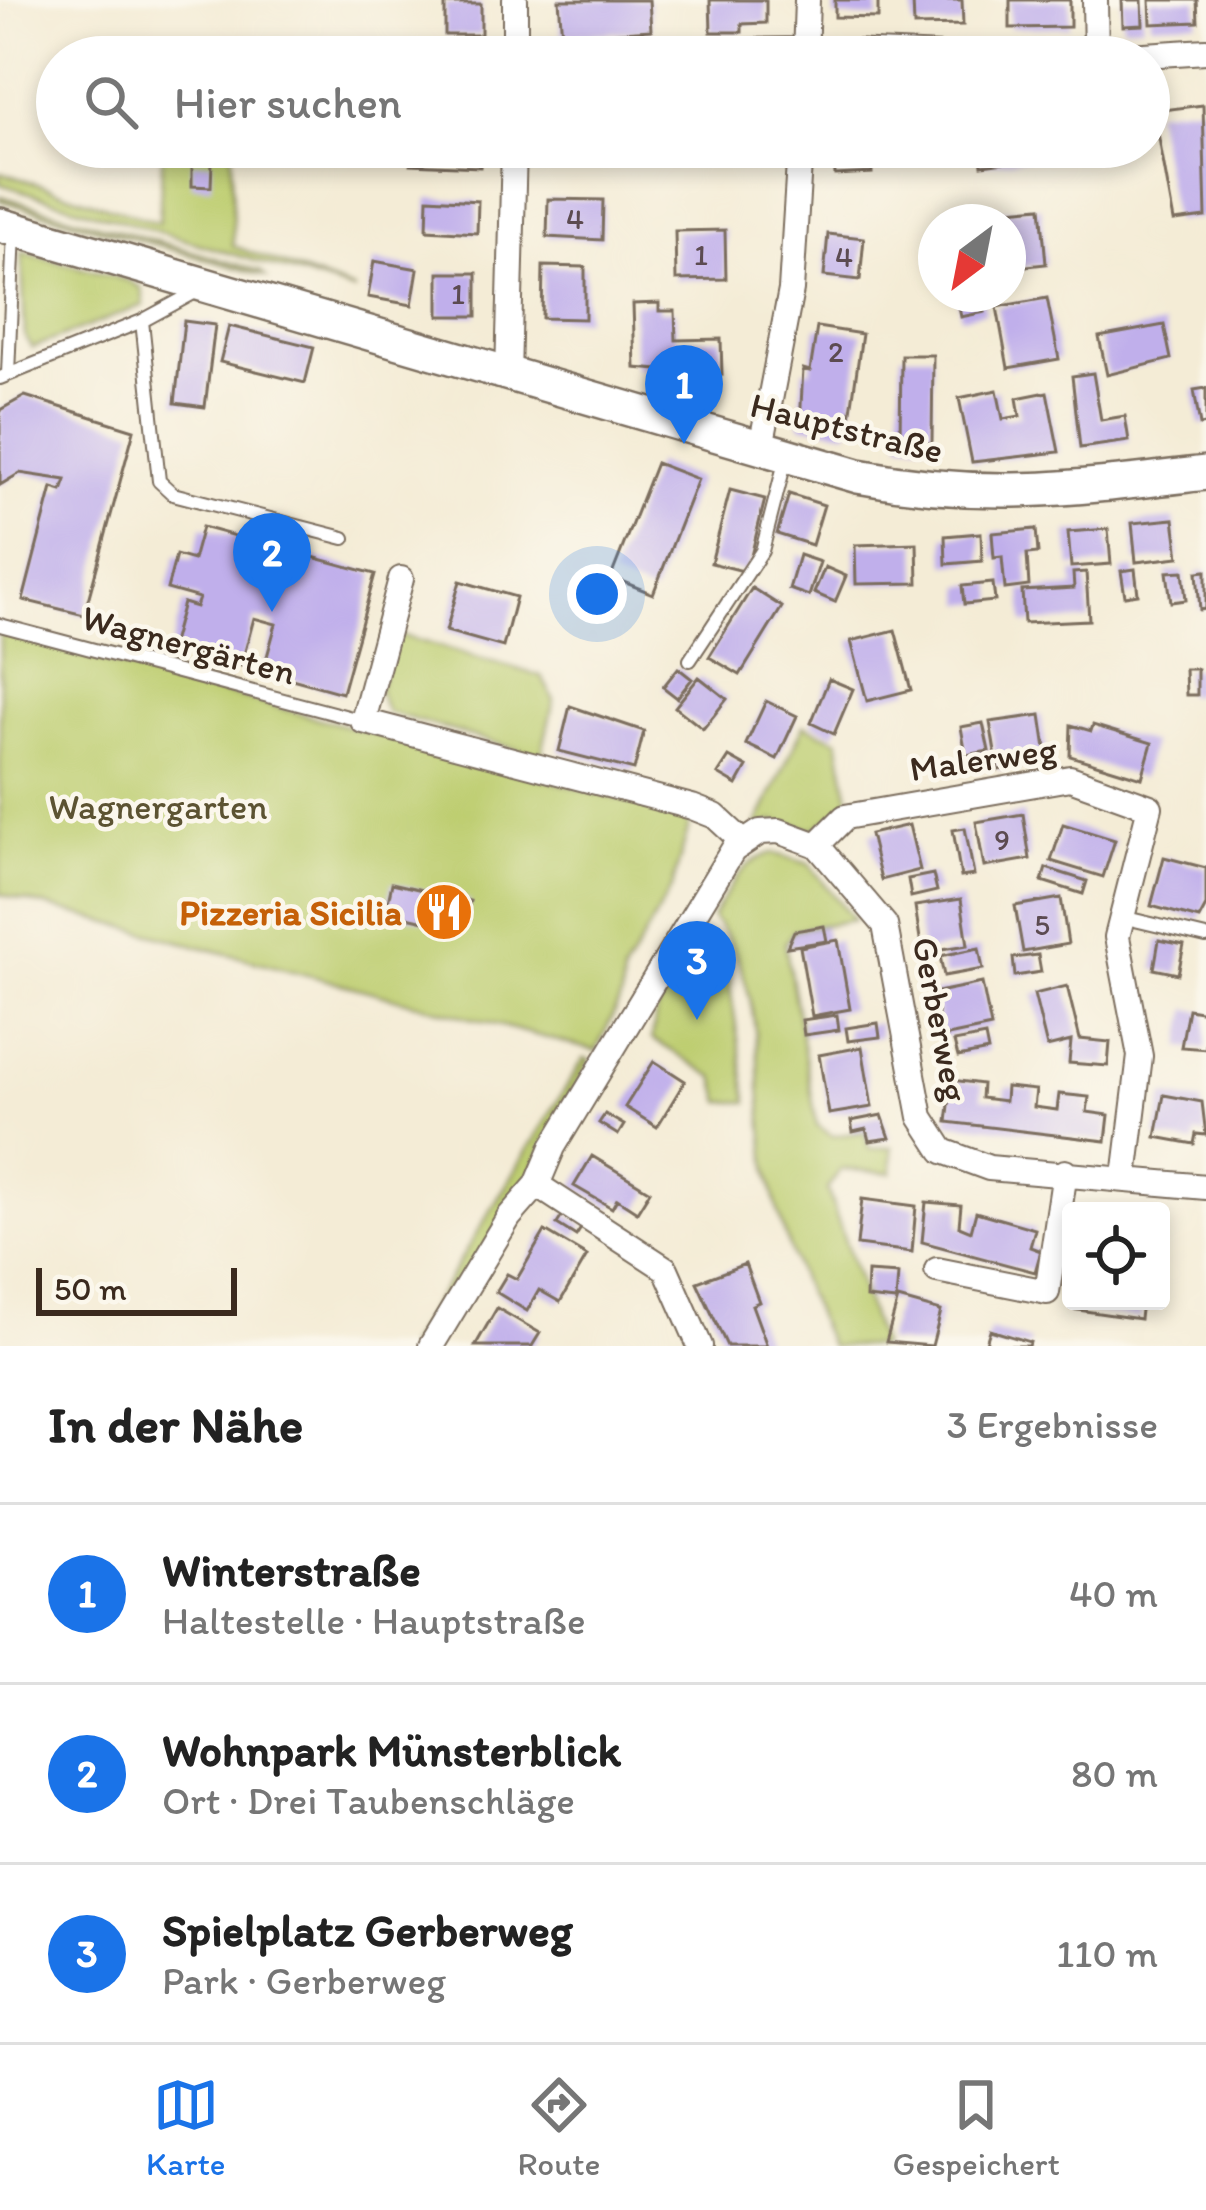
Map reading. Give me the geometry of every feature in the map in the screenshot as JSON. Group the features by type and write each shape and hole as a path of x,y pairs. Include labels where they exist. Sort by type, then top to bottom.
{"street":[{"path":"514,36 515,0"},
{"path":"806,36 808,0"},
{"path":"1095,0 1096,36"},
{"path":"1170,53 1206,51"},
{"path":"508,376 513,168"},
{"path":"774,451 799,168"},
{"name":"Hauptstraße","path":"7,228 858,476 964,493 1076,490 1206,473"},
{"path":"401,579 363,721 692,807 715,816 742,841"},
{"name":"Malerweg","path":"817,845 845,817 1070,778 1150,807 1117,937 1140,1056 1125,1177"},
{"path":"431,1346 509,1217 537,1185 553,1147 636,1004 742,841 779,831 817,845"},
{"name":"Gerberweg","path":"817,845 885,925 921,1117 944,1151 971,1163 1206,1187"},
{"path":"937,1270 1048,1292 1065,1172"},
{"path":"537,1185 666,1269 700,1346"}],"lane":[{"path":"7,228 4,376 142,321 202,288"},
{"path":"142,321 159,481 173,494 344,538"},
{"path":"690,660 761,551 774,451"},
{"name":"Wagnergärten","path":"0,625 363,721"},
{"path":"1122,917 1206,937"}],"green space":[{"path":"162,168 232,168 233,246 355,291 0,184 0,172 159,223"},
{"path":"0,196 260,271 265,276 0,200"},
{"path":"22,252 129,281 142,289 144,305 32,348 25,337"},
{"name":"Wagnergarten","path":"0,633 685,817 689,826 672,887 623,974 621,998 596,1051 0,894"},
{"path":"396,634 541,676 554,700 541,756 387,712 378,691"},
{"path":"804,725 838,740 850,804 814,829 773,821 755,829"},
{"path":"773,853 809,864 854,920 794,930 785,943 817,1125 832,1136 865,1132 869,1149 892,1147 892,1173 841,1169 827,1189 881,1346 830,1346 800,1277 766,1155 750,999 742,970 712,917 744,870"},
{"path":"710,937 728,975 748,1102 722,1102 715,1077 652,1039 656,1012 701,938"},
{"path":"584,1058 590,1060 543,1144 533,1173 422,1346 408,1346"}],"building":[{"path":"559,0 649,0 651,30 562,36"},
{"path":"710,0 766,0 766,23 742,24 742,32 711,32"},
{"path":"835,0 878,0 878,18 835,17"},
{"path":"913,0 962,0 963,25 914,26"},
{"path":"1010,0 1070,0 1070,27 1010,28"},
{"path":"1122,0 1142,0 1143,25 1123,26"},
{"path":"1150,0 1197,0 1198,22 1151,24"},
{"path":"445,4 481,4 481,35 445,35"},
{"path":"1203,105 1206,217 1174,221 1164,168 1170,168 1170,109"},
{"path":"192,168 212,168 211,187 192,186"},
{"path":"835,168 872,168 872,173 835,175"},
{"path":"428,198 478,201 477,233 427,230"},
{"path":"548,199 603,200 602,240 547,237"},
{"path":"1041,207 1046,264 1026,266 1026,208"},
{"path":"725,230 726,279 676,280 675,231"},
{"path":"828,234 864,238 860,280 824,276"},
{"path":"374,261 418,269 412,305 368,297"},
{"path":"543,266 585,267 585,319 542,318"},
{"path":"439,273 477,273 477,316 439,316"},
{"path":"1047,298 1059,359 1008,368 998,312 1026,312 1026,302"},
{"path":"659,303 659,311 675,311 676,340 721,339 722,375 635,368 633,304"},
{"path":"184,321 215,325 205,407 175,403"},
{"path":"1164,325 1171,359 1107,375 1099,337"},
{"path":"229,326 314,347 305,383 220,362"},
{"path":"817,327 862,334 848,432 800,425 803,369 810,371"},
{"path":"901,355 933,355 932,443 900,442"},
{"path":"1093,373 1101,420 1125,416 1129,441 1080,448 1072,376"},
{"path":"1206,388 1206,424 1200,425 1194,390"},
{"path":"997,390 1003,419 1020,416 1017,398 1047,392 1059,452 972,462 959,398"},
{"path":"25,396 134,430 84,615 23,600 52,488 62,491 66,480 20,473 0,485 0,410"},
{"path":"656,463 698,479 653,594 611,577"},
{"path":"730,490 765,499 747,572 711,563"},
{"path":"789,494 824,505 812,545 777,534"},
{"path":"1174,519 1179,557 1136,562 1132,523"},
{"path":"202,527 375,574 342,693 263,671 276,624 254,618 241,666 171,647 183,603 196,607 199,598 167,589 176,555 193,560"},
{"path":"1036,529 1038,553 1027,554 1029,586 1005,589 1002,557 994,558 992,533"},
{"path":"1108,529 1111,564 1071,567 1068,532"},
{"path":"981,533 982,561 946,564 945,536"},
{"path":"917,543 918,583 856,584 855,545"},
{"path":"799,555 820,562 809,596 789,589"},
{"path":"825,567 846,576 835,602 814,593"},
{"path":"1135,569 1138,594 1125,596 1121,571"},
{"path":"1183,571 1186,600 1171,602 1167,572"},
{"path":"1206,571 1206,609 1200,610 1197,572"},
{"path":"1086,572 1089,620 1024,623 1022,591 1074,588 1073,573"},
{"path":"460,581 516,597 503,647 446,631"},
{"path":"993,583 995,601 964,604 962,586"},
{"path":"752,588 782,607 740,675 709,657"},
{"path":"895,630 911,690 867,701 851,641"},
{"path":"678,668 692,679 677,698 663,687"},
{"path":"1185,669 1197,669 1197,695 1186,695"},
{"path":"699,677 727,699 703,729 675,707"},
{"path":"829,679 853,689 834,734 811,723"},
{"path":"766,701 797,716 777,759 746,744"},
{"path":"570,706 644,731 634,770 559,751"},
{"path":"1041,715 1048,762 998,770 990,722"},
{"path":"983,723 989,751 966,755 961,727"},
{"path":"1071,725 1091,731 1093,725 1152,743 1142,778 1070,756"},
{"path":"729,757 747,767 737,785 718,774"},
{"path":"1023,814 1030,859 984,867 976,822"},
{"path":"1063,824 1115,840 1103,877 1051,861"},
{"path":"909,825 920,870 881,880 870,834"},
{"path":"965,828 974,875 961,877 953,830"},
{"path":"1164,857 1206,868 1206,906 1199,919 1151,906"},
{"path":"1046,868 1087,881 1083,894 1042,881"},
{"path":"933,874 937,891 911,897 908,879"},
{"path":"392,883 470,901 463,930 386,912"},
{"path":"1061,898 1068,944 1023,952 1015,906"},
{"path":"961,899 968,945 922,952 915,906"},
{"path":"824,926 827,941 787,947 794,931"},
{"path":"838,940 850,1009 812,1016 800,947"},
{"path":"1159,940 1184,945 1178,974 1154,969"},
{"path":"979,948 983,969 944,976 940,956"},
{"path":"1038,955 1041,972 1015,976 1013,958"},
{"path":"982,983 991,1027 943,1037 933,993"},
{"path":"1067,986 1080,1039 1110,1042 1108,1066 1069,1063 1071,1041 1047,1047 1034,994"},
{"path":"1188,1009 1206,1012 1206,1049 1181,1047"},
{"path":"837,1015 839,1030 804,1035 802,1020"},
{"path":"878,1023 880,1037 848,1041 846,1028"},
{"path":"985,1036 988,1051 958,1057 954,1042"},
{"path":"862,1047 872,1107 829,1114 819,1055"},
{"path":"654,1061 685,1081 657,1127 625,1107"},
{"path":"952,1080 982,1084 981,1098 1005,1101 1006,1087 1036,1090 1034,1107 1057,1110 1059,1094 1089,1097 1087,1112 1109,1115 1106,1141 947,1122"},
{"path":"1164,1095 1202,1102 1206,1135 1196,1134 1194,1144 1156,1137"},
{"path":"605,1114 624,1125 618,1135 599,1123"},
{"path":"882,1115 890,1138 869,1141 866,1129 853,1132 851,1121"},
{"path":"592,1156 650,1191 637,1212 617,1199 612,1208 574,1186"},
{"path":"862,1199 916,1206 912,1252 857,1245"},
{"path":"926,1202 961,1205 959,1226 971,1231 976,1212 1035,1229 1030,1247 1041,1251 1035,1272 922,1242"},
{"path":"564,1213 583,1225 576,1236 557,1224"},
{"path":"545,1231 587,1256 560,1302 539,1290 527,1311 496,1292 507,1274 517,1279"},
{"path":"745,1264 759,1302 752,1305 767,1346 727,1346 697,1282"},
{"path":"867,1272 898,1274 896,1301 866,1298"},
{"path":"898,1299 941,1311 932,1346 886,1342"},
{"path":"497,1308 540,1333 532,1346 475,1346"},
{"path":"1078,1310 1141,1310 1140,1319"},
{"path":"990,1330 1030,1342 1029,1346 985,1346"}],"place":[{"name":"Winterstraße","path":"684,444"},
{"name":"Wohnpark Münsterblick","path":"272,612"},
{"name":"Pizzeria Sicilia","path":"444,912"},
{"name":"Spielplatz Gerberweg","path":"697,1020"}]}
